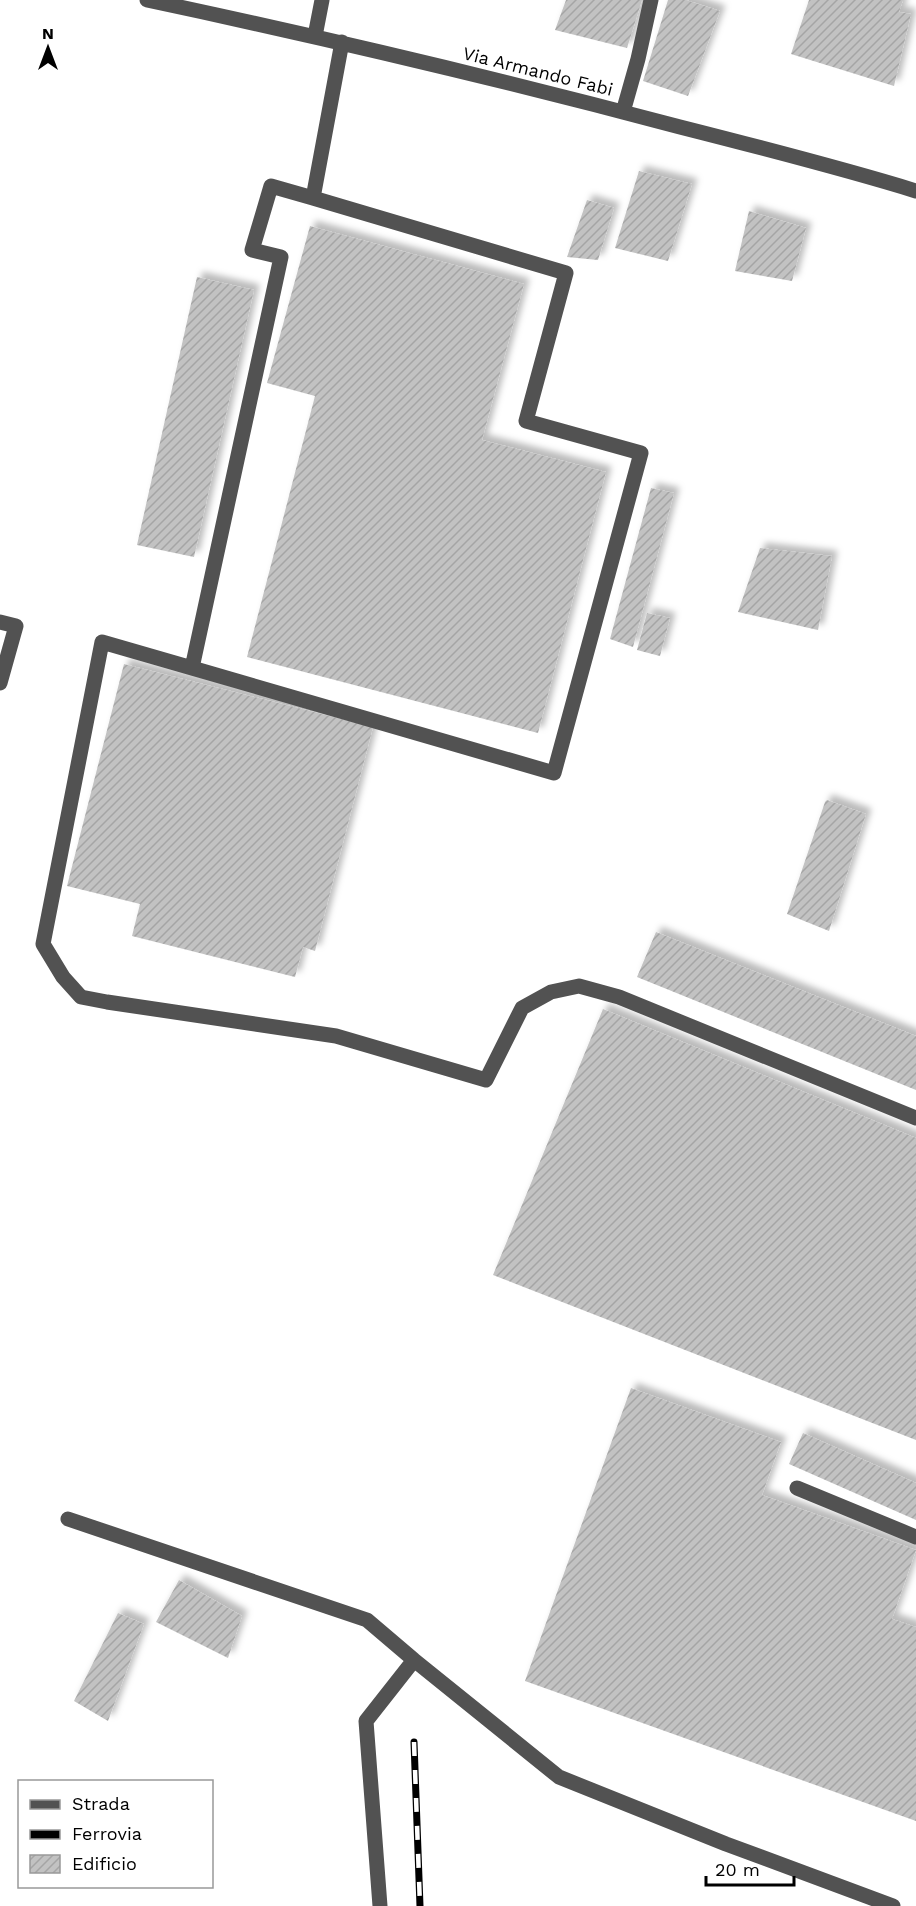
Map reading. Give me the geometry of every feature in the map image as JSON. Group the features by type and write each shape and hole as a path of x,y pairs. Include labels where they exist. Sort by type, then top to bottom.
{"street":[{"name":"Via Armando Fabi","path":"147,0 198,5 623,112 916,191"},
{"path":"315,36 322,0"},
{"path":"623,112 639,59 651,0"},
{"path":"313,198 342,42"},
{"path":"192,668 281,257 252,250 272,186 567,273 526,421 641,453 554,773 102,642 43,944 63,977 81,996 107,1002 336,1036 486,1080 522,1008 551,992 579,986 619,996 916,1118"},
{"path":"0,622 16,626 0,683"},
{"path":"797,1488 916,1537"},
{"path":"68,1519 368,1620 559,1777 726,1844 893,1906"},
{"path":"380,1906 366,1721 414,1660"}],"building":[{"path":"566,0 642,0 627,48 555,30"},
{"path":"668,0 686,0 720,11 688,96 643,81"},
{"path":"809,0 903,0 899,12 911,14 894,86 791,54"},
{"path":"639,171 692,184 668,261 615,248"},
{"path":"587,200 614,208 598,260 567,257"},
{"path":"749,211 806,228 792,281 735,271"},
{"path":"310,226 524,284 482,440 606,472 538,733 247,657 315,396 267,383"},
{"path":"197,277 254,290 194,557 137,545"},
{"path":"651,488 674,493 633,647 610,639"},
{"path":"760,548 832,556 818,630 738,612"},
{"path":"647,613 670,618 660,656 637,650"},
{"path":"124,664 373,727 315,951 303,947 295,977 132,936 140,904 67,886"},
{"path":"827,800 866,814 829,931 787,914"},
{"path":"656,932 916,1036 916,1090 637,977"},
{"path":"603,1009 916,1138 916,1440 493,1275"},
{"path":"631,1388 781,1442 762,1495 916,1550 892,1619 916,1627 916,1821 525,1681"},
{"path":"803,1433 916,1483 916,1520 789,1464"},
{"path":"179,1580 242,1616 228,1658 156,1622"},
{"path":"118,1613 144,1624 108,1721 74,1701"}],"railway":[{"path":"414,1742 420,1906"}]}
